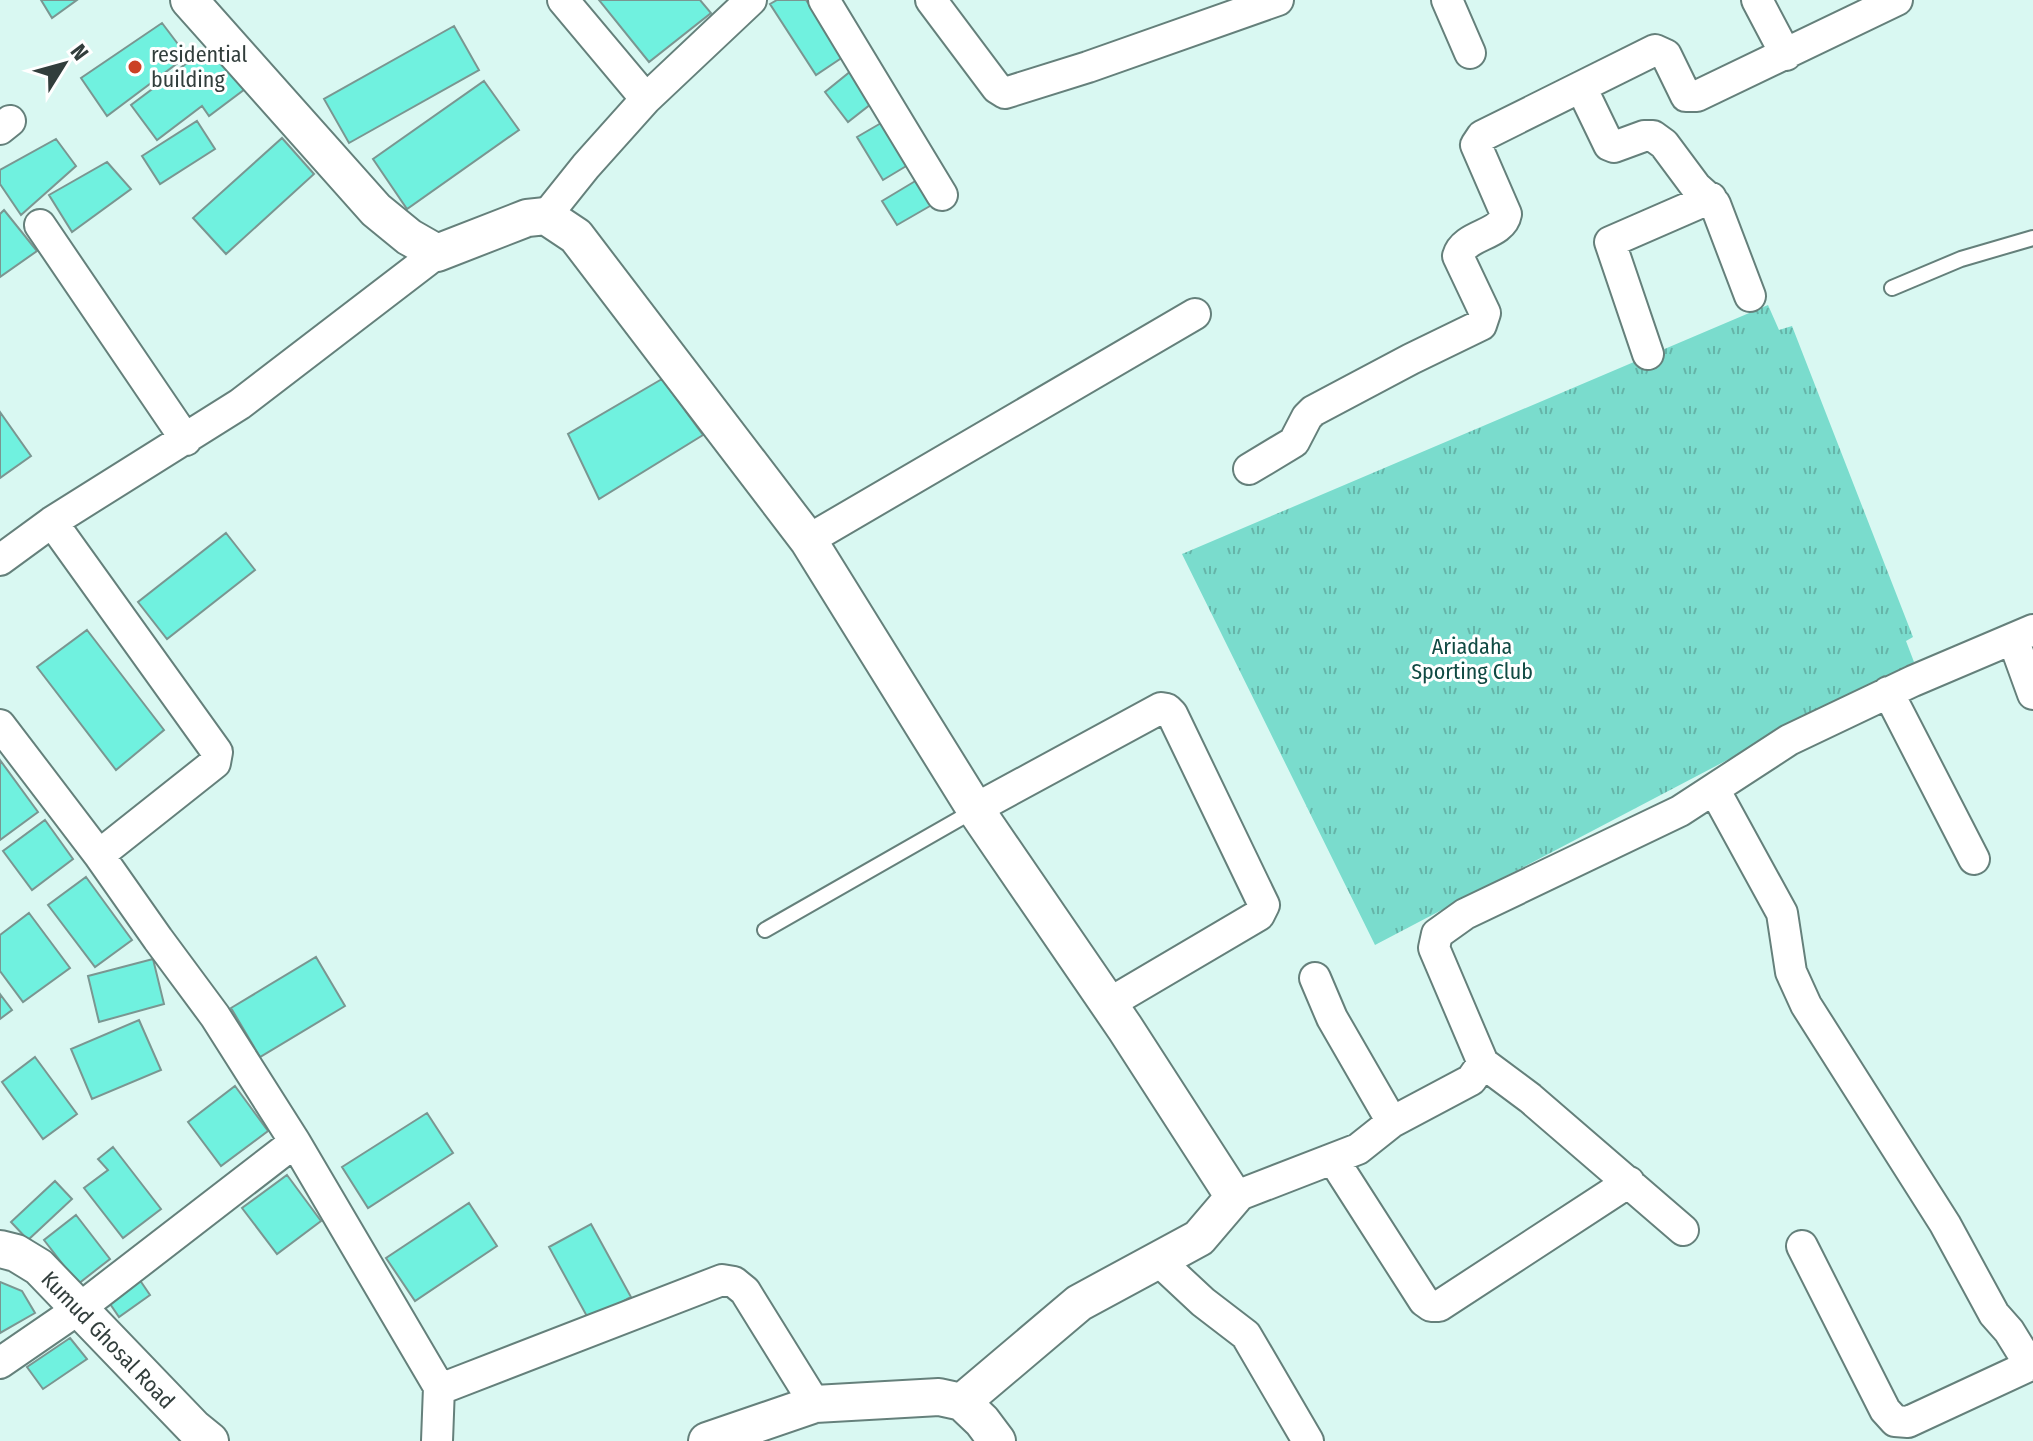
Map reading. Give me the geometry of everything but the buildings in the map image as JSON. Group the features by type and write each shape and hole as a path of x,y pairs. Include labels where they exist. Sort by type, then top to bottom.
{"street":[{"path":"189,0 376,210 409,237 437,253"},
{"path":"563,0 646,99"},
{"path":"546,216 646,99 751,0"},
{"path":"824,0 942,195"},
{"path":"931,0 997,88 1005,93 1117,58 1278,0"},
{"path":"1447,0 1470,53"},
{"path":"1757,0 1786,55"},
{"path":"1249,469 1294,442 1313,411 1481,325 1485,313 1458,256 1463,246 1502,224 1506,214 1476,145 1477,140 1655,50 1666,55 1686,96 1690,97 1786,55 1897,0"},
{"path":"1581,87 1609,145 1614,147 1644,136 1653,136 1664,144 1696,187 1711,198 1750,296"},
{"path":"1648,354 1610,242 1711,198"},
{"path":"2,555 240,404 437,253 527,218 546,216 576,236 808,540 975,809 1234,1197"},
{"path":"40,225 186,440"},
{"path":"808,540 1195,314"},
{"path":"52,522 217,752 215,763 99,855"},
{"path":"1683,1230 1530,1098 1483,1063 1434,948 1437,934 1465,914 1680,811 1789,740 1888,692 2023,635 2033,694"},
{"path":"1888,692 1974,859"},
{"path":"975,809 1161,708 1172,714 1264,905 1259,915 1108,1004"},
{"path":"0,725 215,1016 295,1142 439,1387 437,1441"},
{"path":"1714,789 1782,913 1791,972 1802,998 1945,1224 1994,1314 2032,1365 1908,1422 1895,1421 1885,1410 1802,1246"},
{"path":"1315,978 1332,1018 1392,1122"},
{"path":"962,1402 1079,1303 1199,1238 1234,1197 1358,1149 1392,1122 1471,1080 1483,1063"},
{"path":"0,1363 80,1308 295,1142"},
{"path":"1333,1159 1424,1301 1431,1306 1439,1306 1629,1182"},
{"name":"Kumud Ghosal Road","path":"0,1249 16,1253 39,1267 197,1438"},
{"path":"1158,1260 1203,1302 1246,1335 1308,1441"},
{"path":"439,1387 722,1280 734,1282 745,1291 815,1404"},
{"path":"707,1441 815,1404 939,1397 962,1402 997,1441"}],"lane":[{"path":"1892,288 1961,259 2033,238"},
{"path":"765,930 975,809"}],"green space":[{"name":"Ariadaha Sporting Club","path":"1768,305 1779,330 1792,326 1913,637 1906,641 1914,662 1375,945 1182,554"}],"place":[{"name":"residential building","path":"135,67"}]}
